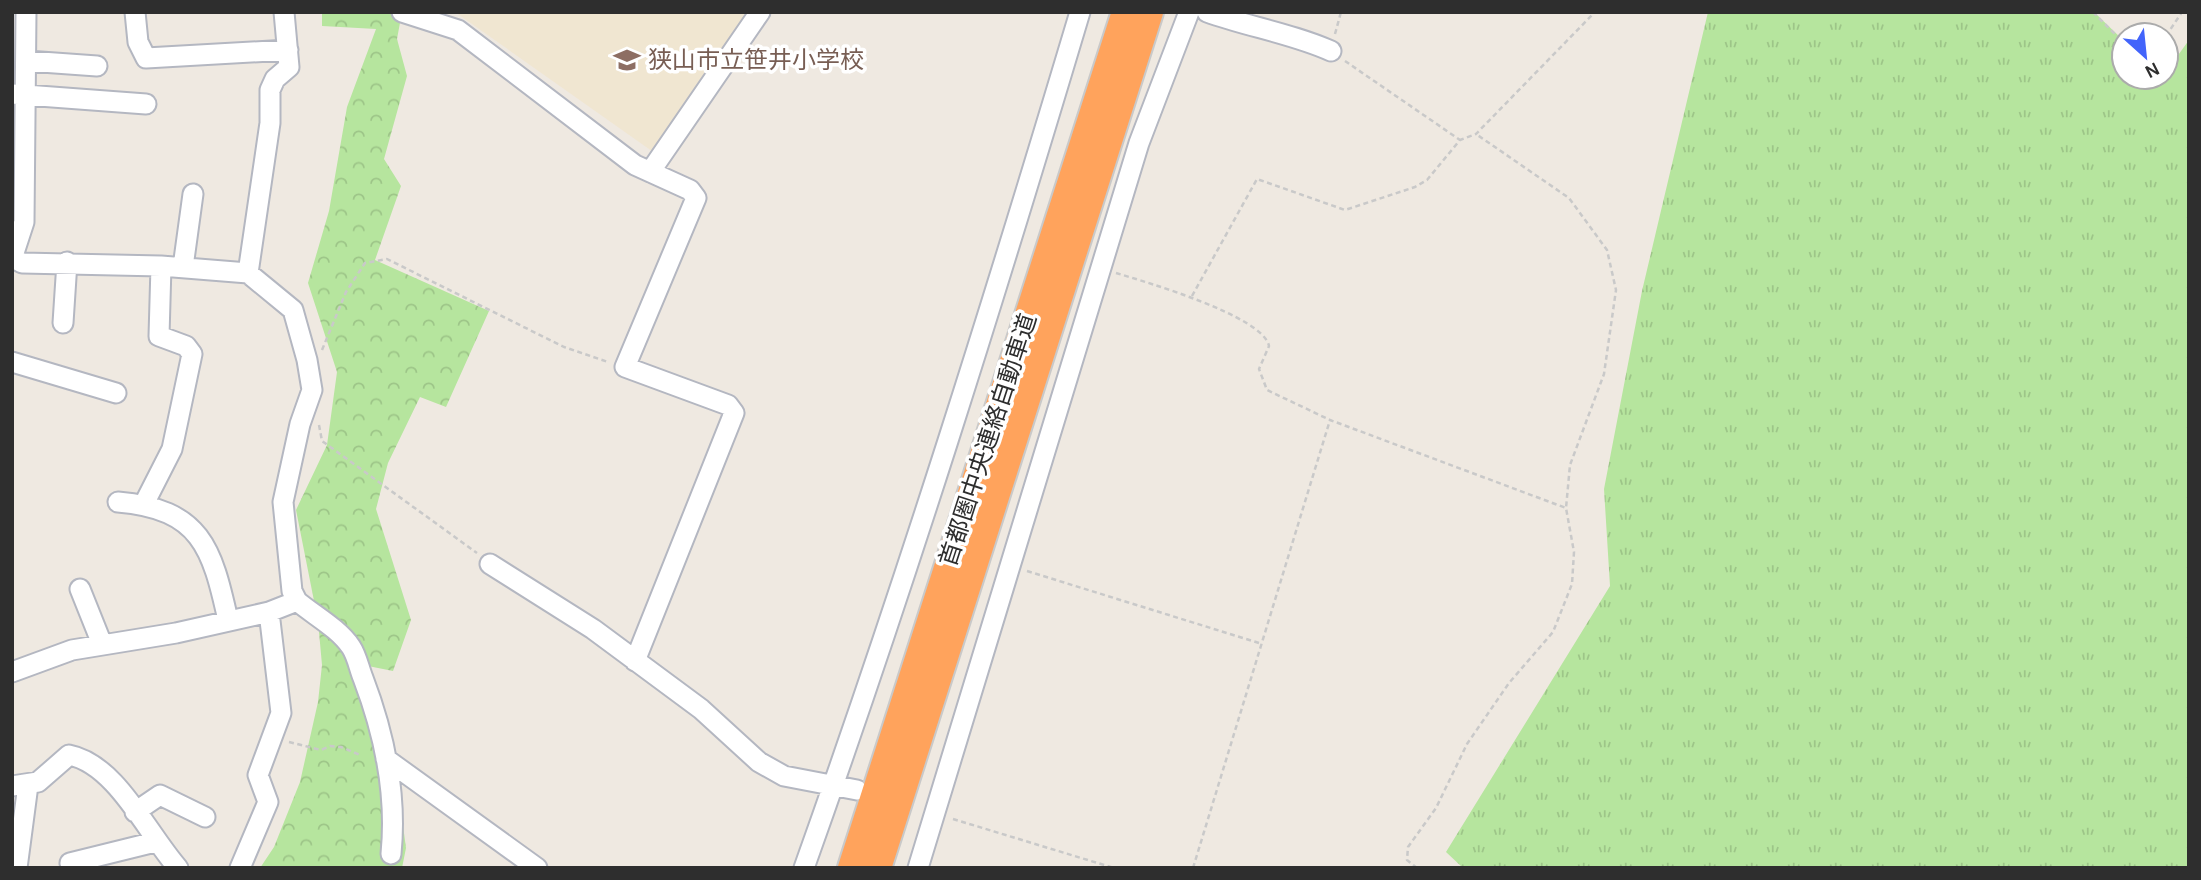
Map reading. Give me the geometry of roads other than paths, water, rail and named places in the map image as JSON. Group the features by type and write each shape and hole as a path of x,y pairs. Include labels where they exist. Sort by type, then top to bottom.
{"highway":[{"name":"首都圏中央連絡自動車道","path":"852,868 1126,12"},
{"name":"首都圏中央連絡自動車道","path":"877,868 1149,12"}],"street":[{"path":"26,12 27,61 20,95 24,222 13,258 22,263 161,266 248,273 293,310 311,385 283,502 292,591 298,601 337,631 352,648 368,692 386,760 394,821 391,854"},
{"path":"135,12 138,42 146,58 288,50"},
{"path":"248,273 270,123 270,90 275,79 289,67 284,12"},
{"path":"402,12 458,30 635,165 690,190 696,198 625,367 727,405 734,413 635,661"},
{"path":"650,172 760,12"},
{"path":"804,868 988,320 1080,12"},
{"path":"918,868 1139,143 1189,12"},
{"path":"1208,12 1241,24 1300,37 1331,51"},
{"path":"27,61 97,66"},
{"path":"20,95 146,104"},
{"path":"183,267 192,194"},
{"path":"63,323 67,262"},
{"path":"144,505 172,449 192,354 187,346 159,335 161,266"},
{"path":"12,362 116,393"},
{"path":"118,502 144,505 196,529 217,567 228,620"},
{"path":"490,564 593,629 701,709 758,762 784,776 858,790"},
{"path":"80,589 102,644"},
{"path":"12,672 72,650 176,633 269,612 298,601"},
{"path":"240,868 268,802 258,775 281,713 269,612"},
{"path":"17,868 20,785 38,782 69,755 83,758 111,779 155,842 178,868"},
{"path":"386,760 537,868"},
{"path":"135,812 160,795 205,817"},
{"path":"70,863 155,842"}],"place":[{"name":"狭山市立笹井小学校","path":"627,60"}]}
